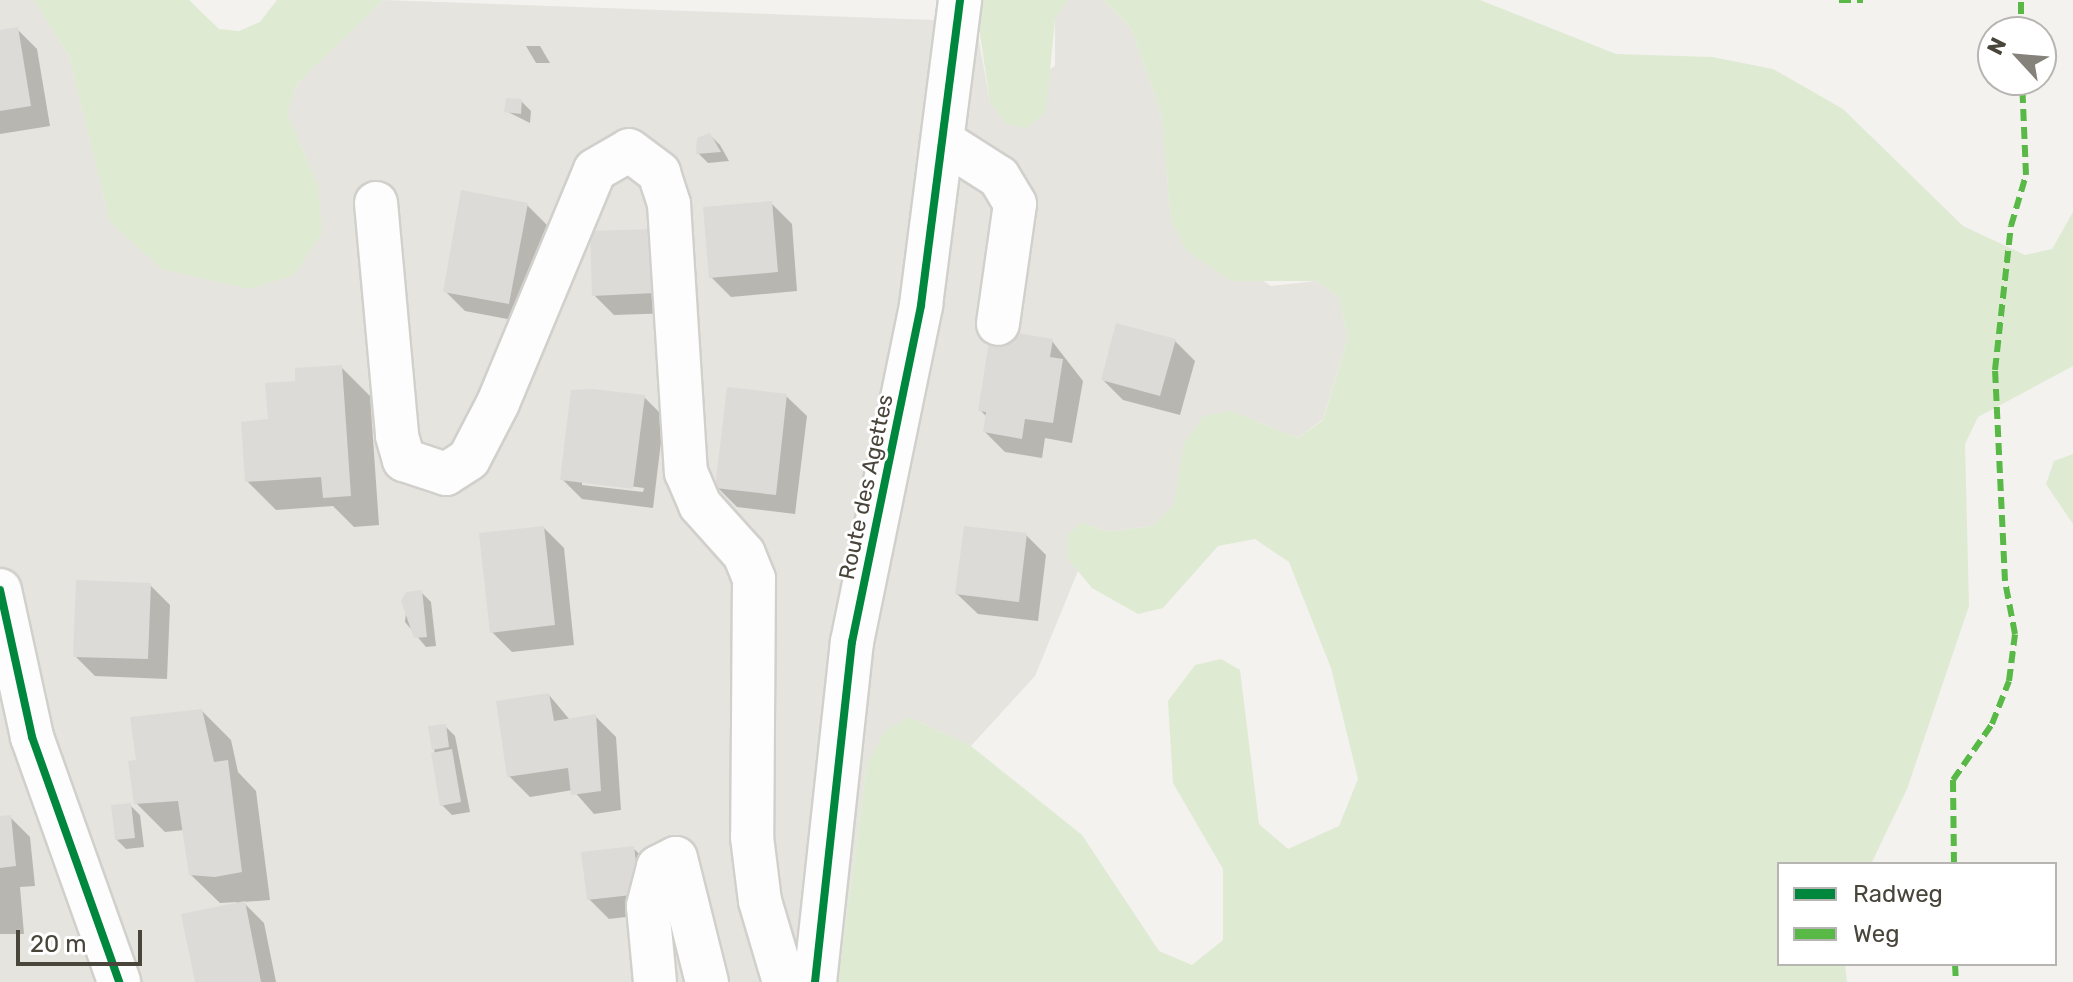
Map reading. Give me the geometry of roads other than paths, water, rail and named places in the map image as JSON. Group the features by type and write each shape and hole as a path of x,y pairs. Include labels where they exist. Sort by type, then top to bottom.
{"street":[{"name":"Route des Agettes","path":"815,982 852,642 921,305 960,0"},
{"path":"944,142 999,177 1015,204 998,324"},
{"path":"376,203 397,436 404,460 446,474 469,459 498,403 595,170 629,150 659,173 669,204 686,472 700,505 744,554 754,579 752,837 763,914 784,982"},
{"path":"921,305 940,317 949,337"},
{"path":"0,590 32,737 119,982"},
{"path":"655,982 648,906 658,867 676,858 707,982"}]}
